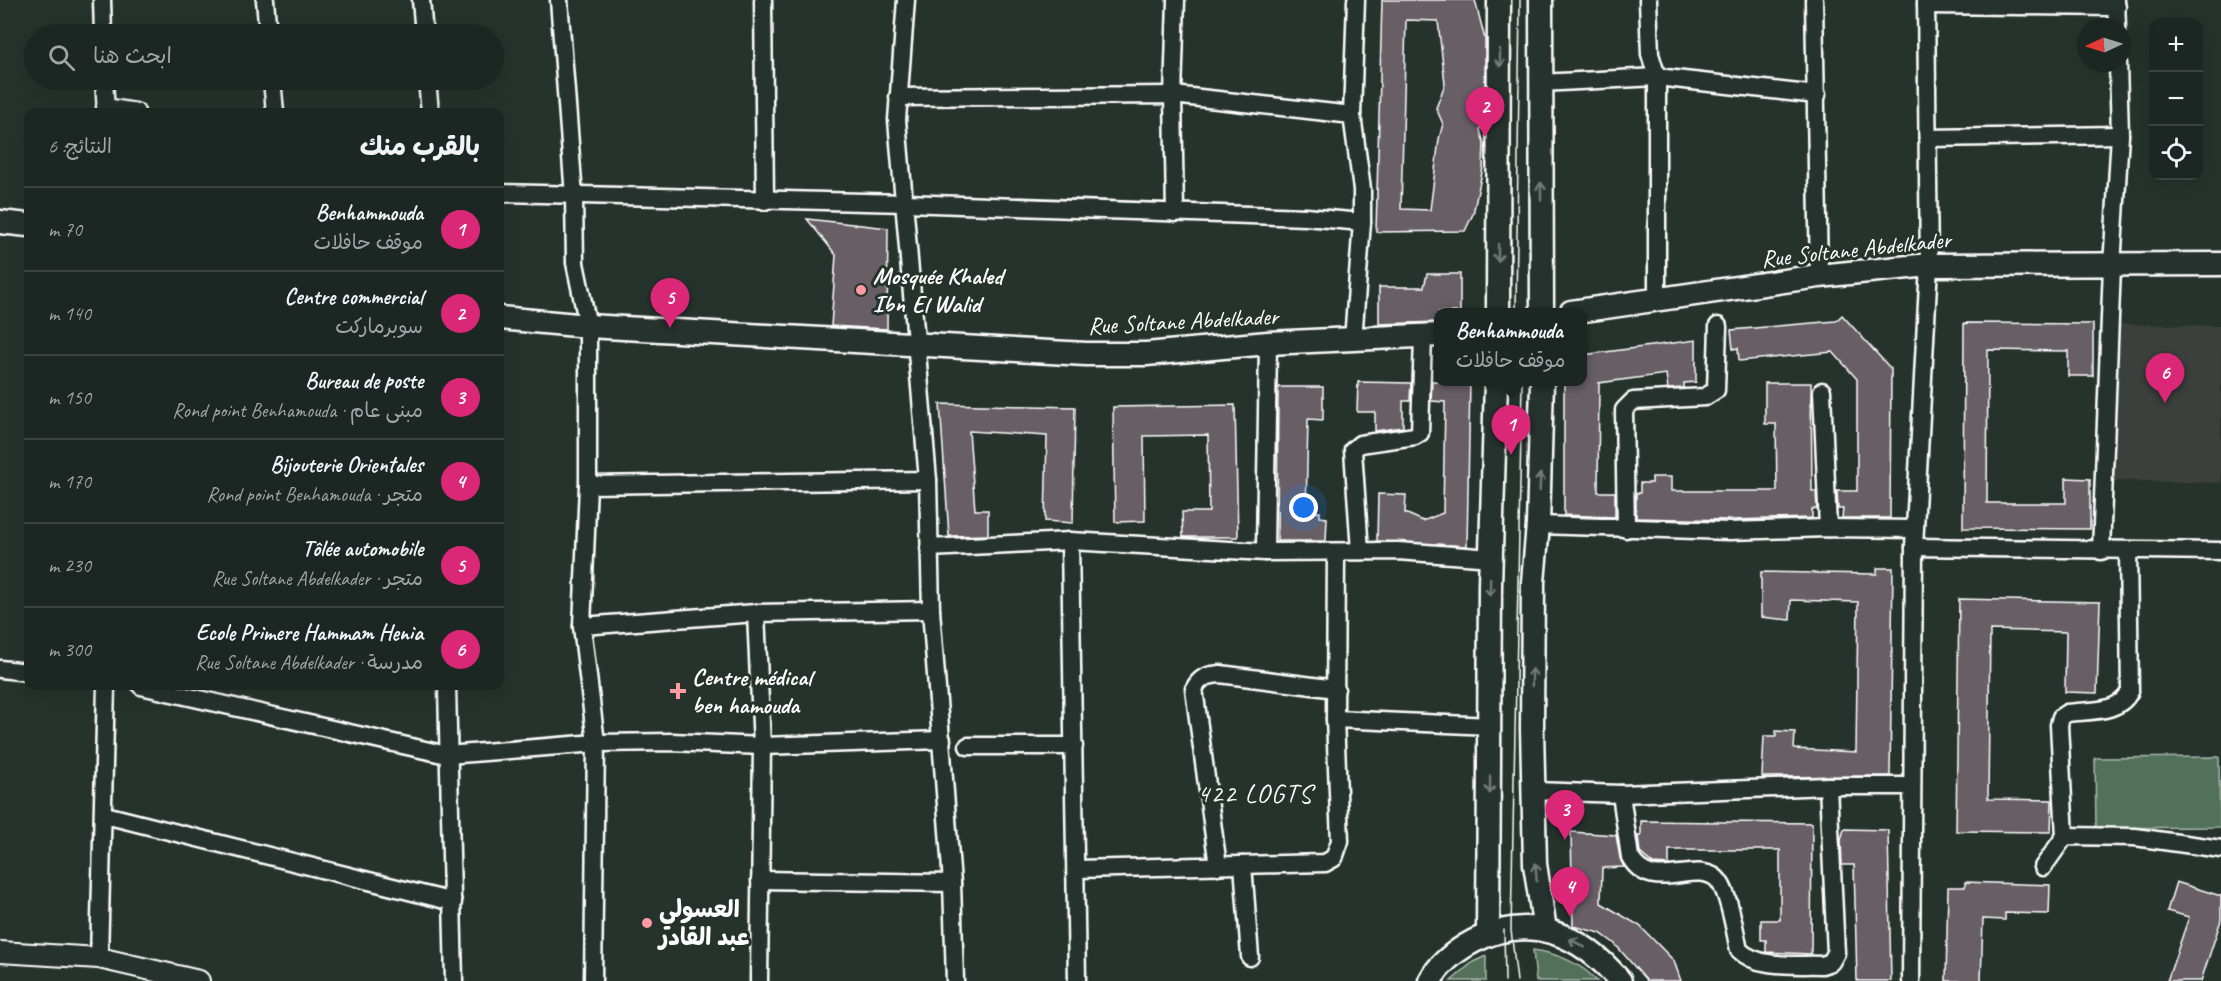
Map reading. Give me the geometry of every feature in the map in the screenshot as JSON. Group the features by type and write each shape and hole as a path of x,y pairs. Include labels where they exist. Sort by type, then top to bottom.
{"main road":[{"path":"1498,308 1499,0"},
{"path":"1541,0 1542,308"},
{"path":"0,222 24,225"},
{"name":"Rue Soltane Abdelkader","path":"1587,310 1819,276 1929,265 2221,264"},
{"name":"Rue Soltane Abdelkader","path":"504,318 588,326 1134,354 1431,335"},
{"path":"1488,934 1491,558 1496,386"},
{"path":"1542,386 1538,525 1533,582 1534,791 1537,882 1545,930"},
{"path":"1430,981 1458,950 1488,934 1512,929 1545,930 1575,940 1601,958 1620,981"}],"street":[{"path":"102,0 103,24"},
{"path":"265,0 267,24"},
{"path":"421,0 423,24"},
{"path":"559,0 574,196 575,263 588,326 588,485 582,626 596,743 593,981"},
{"path":"763,0 765,201"},
{"path":"906,0 897,120 928,480 931,610 952,883 955,981"},
{"path":"1175,213 1173,95 1176,0"},
{"path":"1353,340 1362,222 1362,189 1352,115 1356,0"},
{"path":"1648,0 1650,54 1657,77 1657,301"},
{"path":"1814,0 1819,276"},
{"path":"1911,981 1910,786 1914,530 1929,265 1926,3 2116,4"},
{"path":"2102,551 2112,266 2120,135 2118,72"},
{"path":"1540,83 1657,77 1816,95"},
{"path":"104,90 105,108"},
{"path":"273,90 274,108"},
{"path":"428,90 430,108"},
{"path":"898,98 1173,95 1352,115"},
{"path":"1928,138 2120,135"},
{"path":"504,193 905,203 1306,217 1362,222"},
{"path":"1626,529 1624,410 1633,401 1705,397 1714,393 1716,390 1718,326"},
{"path":"1360,551 1355,446 1420,433 1431,335"},
{"path":"1265,552 1268,344"},
{"path":"1822,391 1828,528"},
{"path":"588,485 928,480"},
{"path":"1538,525 1729,531 1828,528 1914,530"},
{"path":"929,548 1070,541 1265,552 1360,551 1491,558"},
{"path":"1070,541 1077,981"},
{"path":"1914,548 2221,551"},
{"path":"2043,867 2064,836 2059,725 2061,717 2067,713 2116,707 2125,702 2130,691 2128,551"},
{"path":"1077,869 1325,863 1334,858 1340,841 1335,719 1336,552"},
{"path":"582,626 756,612 931,610"},
{"path":"756,612 762,746 759,981"},
{"path":"0,669 24,672"},
{"path":"1218,866 1194,689 1198,682 1207,675 1220,674 1336,689"},
{"path":"99,958 105,815 106,690"},
{"path":"159,690 447,755 596,743 762,746 942,740"},
{"path":"447,690 454,981"},
{"path":"1335,719 1491,726"},
{"path":"968,746 1074,746"},
{"path":"1621,794 1630,857 1643,872 1657,875 1706,874 1717,879 1725,893 1739,950 1745,956 1758,961 1822,965 1831,962 1836,953 1828,786"},
{"path":"1534,791 1621,794 1828,786 1910,786"},
{"path":"105,815 453,902"},
{"path":"2064,836 2135,837 2221,849"},
{"path":"1243,866 1250,957"},
{"path":"760,880 952,883"},
{"path":"0,952 99,958 199,981"}],"shaded area":[{"path":"2112,324 2221,326 2221,483 2108,480"}],"green space":[{"path":"2219,757 2220,827 2096,828 2095,758"},
{"path":"1533,950 1568,960 1597,981 1536,981"},
{"path":"1486,956 1486,981 1451,981 1473,962"}],"building":[{"path":"1382,0 1475,0 1485,39 1485,120 1480,130 1484,143 1483,168 1473,214 1465,231 1376,232","holes":["1406,20 1438,21 1445,84 1436,108 1443,124 1430,210 1401,209"]},
{"name":"Mosquée Khaled Ibn El Walid","path":"807,219 888,228 887,329 831,326 836,255"},
{"path":"1427,274 1460,274 1460,308 1434,308 1434,322 1379,324 1379,287 1424,287"},
{"path":"1842,315 1891,369 1890,518 1842,518 1843,509 1838,509 1837,491 1857,491 1857,379 1833,352 1739,361 1738,348 1733,349 1731,330 1836,321"},
{"path":"1964,323 2093,324 2093,376 2068,376 2068,351 1988,350 1987,503 2066,503 2066,478 2090,479 2090,529 1963,528"},
{"path":"1696,340 1696,382 1684,383 1684,388 1668,389 1666,374 1599,383 1598,492 1615,492 1615,517 1564,515 1564,386 1587,386 1587,354"},
{"path":"1432,381 1434,381 1434,386 1470,386 1467,546 1377,541 1378,494 1406,495 1405,513 1423,521 1443,513 1445,402 1431,401"},
{"path":"1358,382 1411,383 1410,401 1403,401 1403,427 1375,431 1375,412 1357,412"},
{"path":"1765,383 1811,383 1812,491 1816,491 1817,509 1812,509 1812,518 1729,520 1636,518 1636,493 1640,493 1640,483 1652,483 1652,477 1671,477 1671,491 1777,491 1776,424 1765,424"},
{"path":"1278,387 1323,387 1323,420 1308,419 1306,512 1320,512 1320,517 1327,518 1326,541 1277,541"},
{"path":"940,404 1075,407 1073,523 1045,521 1047,436 969,431 975,510 988,510 988,535 949,536"},
{"path":"1235,405 1238,537 1183,537 1182,512 1209,512 1208,435 1144,436 1145,521 1115,522 1113,407"},
{"path":"1877,568 1893,568 1890,776 1762,777 1764,736 1776,736 1776,731 1795,732 1794,749 1856,752 1858,602 1791,600 1790,620 1761,617 1761,572 1877,574"},
{"path":"1959,599 2100,602 2097,693 2065,692 2066,632 1990,630 1988,799 2052,800 2051,832 1956,831"},
{"path":"1641,821 1812,823 1811,954 1766,952 1766,940 1761,940 1761,920 1780,920 1780,850 1669,850 1669,865 1653,864 1640,853 1638,836 1641,836"},
{"path":"1844,829 1888,830 1891,981 1857,981 1854,865 1842,865 1841,840"},
{"path":"1571,832 1616,835 1624,867 1602,868 1601,903 1640,926 1674,961 1681,981 1647,981 1614,943 1600,933 1573,926"},
{"path":"1965,882 2050,885 2049,914 2005,913 2005,920 1983,919 1981,981 1946,981 1948,887 1965,887"},
{"path":"2176,882 2221,896 2221,920 2201,981 2167,981 2189,917 2167,911"}],"tram line":[{"path":"1516,308 1520,0"},
{"path":"1517,981 1511,930 1522,386"},
{"path":"1504,930 1505,981"}],"place":[{"name":"Centre commercial","path":"1485,137"},
{"name":"Mosquée Khaled Ibn El Walid","path":"861,290"},
{"name":"Tôlée automobile","path":"670,328"},
{"name":"Ecole Primere Hammam Henia","path":"2165,403"},
{"name":"Benhammouda","path":"1511,455"},
{"name":"Centre médical ben hamouda","path":"678,691"},
{"name":"Bureau de poste","path":"1565,840"},
{"name":"Bijouterie Orientales","path":"1570,917"},
{"name":"العسولي عبد القادر","path":"647,923"}],"district":[{"name":"422 LOGTS","path":"1255,793"}]}
